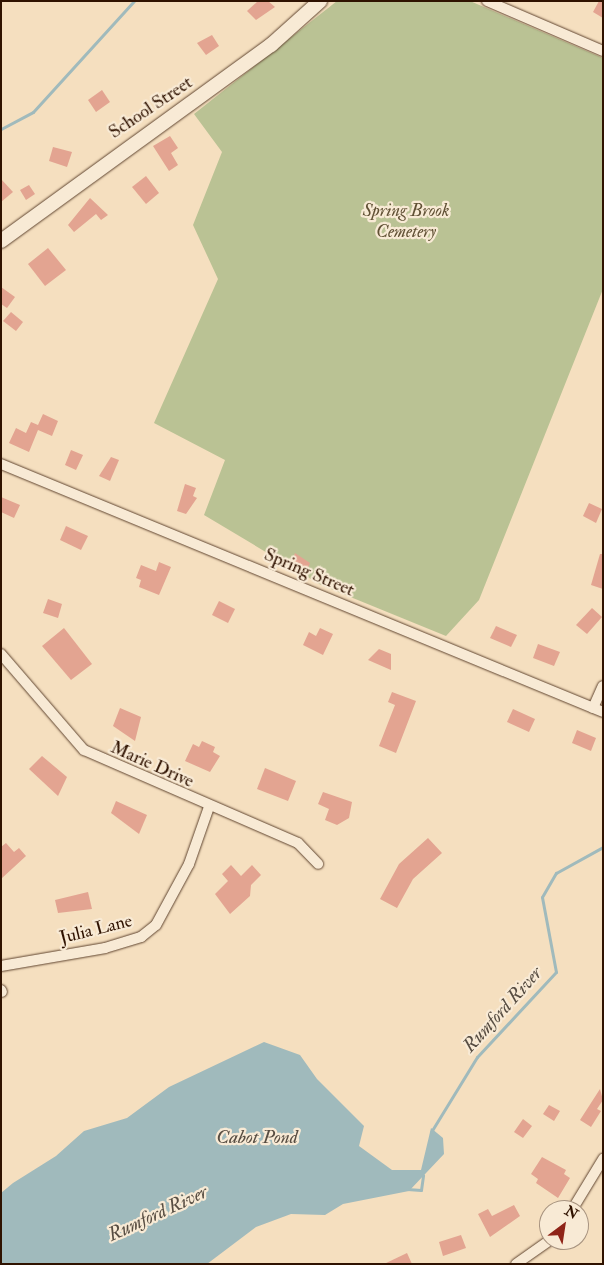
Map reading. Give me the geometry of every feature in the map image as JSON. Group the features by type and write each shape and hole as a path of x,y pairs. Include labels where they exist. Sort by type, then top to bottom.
{"main road":[{"name":"School Street","path":"1,241 271,45 320,1"}],"street":[{"path":"487,1 603,51"},
{"name":"Spring Street","path":"1,464 598,710"},
{"name":"Marie Drive","path":"1,654 84,750 209,807 298,843 318,864"},
{"path":"598,710 603,686"},
{"name":"Julia Lane","path":"1,966 105,948 141,937 156,926 189,864 209,807"},
{"path":"578,1200 603,1159"},
{"path":"516,1264 539,1248"}],"green space":[{"name":"Spring Brook Cemetery","path":"337,1 470,1 603,58 603,289 479,600 446,636 321,585 204,515 225,460 154,423 218,279 193,225 222,152 194,114"}],"water":[{"name":"Cabot Pond","path":"264,1042 300,1055 317,1079 364,1126 359,1146 392,1170 421,1170 431,1128 443,1138 444,1154 409,1191 343,1204 325,1215 291,1214 256,1227 207,1264 1,1264 1,1193 13,1183 56,1156 84,1131 127,1118 169,1087"}],"building":[{"path":"258,1 268,1 275,7 256,20 247,11"},
{"path":"599,1 603,1 603,18 593,12"},
{"path":"212,35 219,46 206,55 197,43"},
{"path":"102,90 110,102 96,112 88,100"},
{"path":"170,136 178,148 171,153 178,165 169,171 153,146"},
{"path":"53,147 72,152 67,167 49,161"},
{"path":"146,176 159,193 146,204 132,187"},
{"path":"1,179 13,192 1,202"},
{"path":"29,185 35,194 26,200 20,190"},
{"path":"90,198 108,215 101,220 96,214 74,232 68,225"},
{"path":"48,248 66,270 45,286 28,264"},
{"path":"1,287 15,297 7,308 1,304"},
{"path":"11,312 23,322 16,331 3,321"},
{"path":"43,414 58,421 52,436 38,430 29,452 9,443 16,428 26,433 31,422 38,425"},
{"path":"71,450 83,455 76,470 65,465"},
{"path":"111,457 119,460 110,481 99,476"},
{"path":"185,484 196,488 193,496 197,498 186,514 177,511"},
{"path":"1,497 20,505 14,518 1,512"},
{"path":"589,503 602,509 596,523 583,516"},
{"path":"66,526 88,536 81,550 60,540"},
{"path":"295,553 310,563 306,573 288,571"},
{"path":"600,554 603,554 603,589 591,585"},
{"path":"159,562 171,567 159,595 139,587 141,580 136,578 141,565 156,571"},
{"path":"48,599 62,604 58,618 43,613"},
{"path":"219,601 235,609 228,623 212,615"},
{"path":"592,608 602,617 587,634 576,625"},
{"path":"496,626 517,635 511,647 490,638"},
{"path":"64,628 92,664 71,680 42,646"},
{"path":"320,628 333,634 323,655 303,645 309,632 316,636"},
{"path":"538,644 560,652 554,666 533,658"},
{"path":"379,649 391,654 391,670 368,660"},
{"path":"392,692 416,701 396,753 379,746 395,705 388,702"},
{"path":"120,708 141,717 135,741 113,726"},
{"path":"513,709 535,719 529,732 507,722"},
{"path":"577,730 596,738 591,751 572,743"},
{"path":"202,741 215,747 213,752 220,756 210,772 185,761 193,744 199,747"},
{"path":"42,756 67,777 58,796 29,769"},
{"path":"265,768 296,781 288,801 257,789"},
{"path":"323,792 352,802 349,818 337,825 325,820 329,809 318,804"},
{"path":"116,801 147,815 139,834 111,813"},
{"path":"428,838 442,853 413,879 397,908 380,899 399,864"},
{"path":"6,843 14,852 19,848 26,856 1,879 1,847"},
{"path":"231,865 241,876 252,865 261,875 251,885 250,896 230,914 215,894 228,881 222,874"},
{"path":"88,892 92,909 58,913 55,900"},
{"path":"600,1089 603,1100 597,1109 601,1111 591,1127 580,1120"},
{"path":"549,1105 560,1111 554,1121 543,1114"},
{"path":"523,1119 532,1126 523,1138 514,1132"},
{"path":"542,1157 566,1170 564,1174 570,1178 558,1198 536,1183 538,1179 531,1174"},
{"path":"514,1205 520,1216 490,1237 478,1214 488,1209 492,1216"},
{"path":"461,1235 466,1248 443,1256 439,1242"},
{"path":"407,1253 412,1264 384,1264"}],"waterway":[{"path":"1,129 33,112 134,1"},
{"name":"Rumford River","path":"431,1132 477,1057 556,972 542,897 556,873 603,847"},
{"name":"Rumford River","path":"407,1189 421,1190 423,1175"}]}
